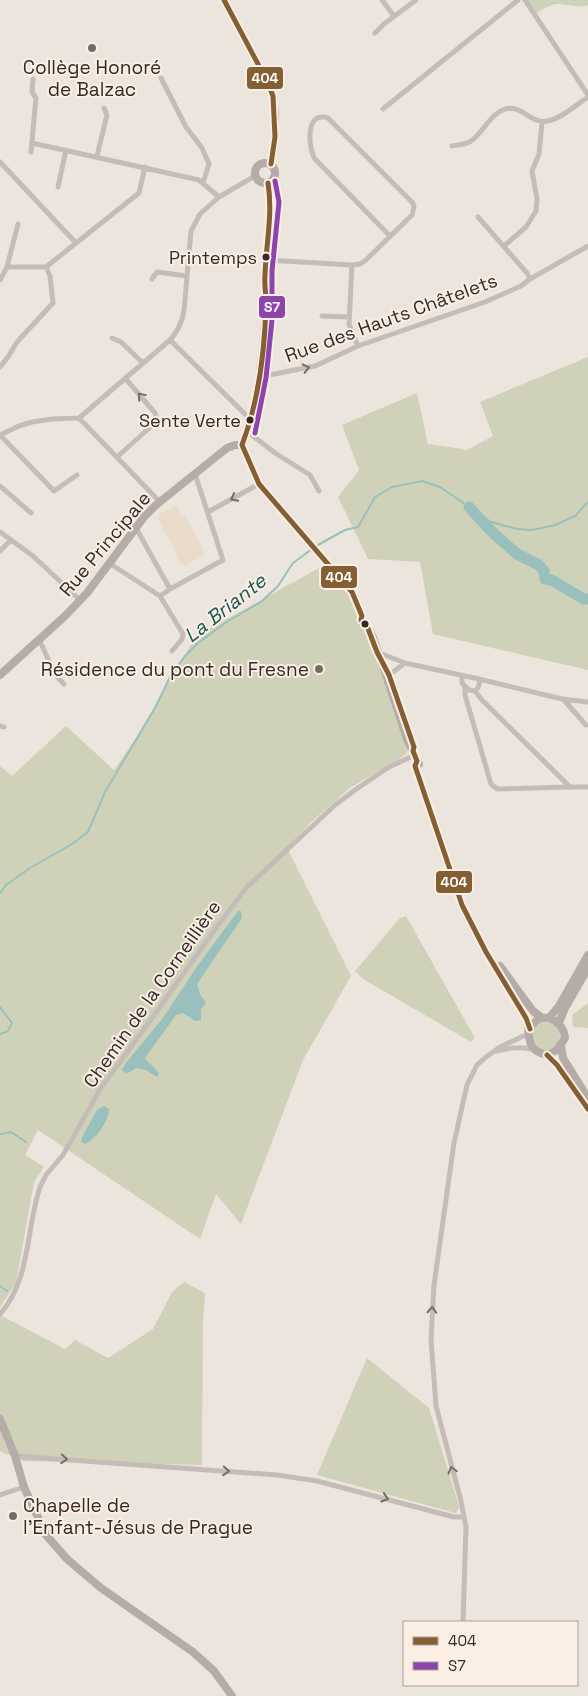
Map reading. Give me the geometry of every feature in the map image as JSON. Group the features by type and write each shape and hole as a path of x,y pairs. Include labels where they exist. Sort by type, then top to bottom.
{"main road":[{"path":"224,0 267,81 272,96 275,113 275,137 271,164 274,167 275,175 268,183 260,182 255,176 259,165 264,163 271,164"},
{"path":"268,183 272,202 265,271 265,319 259,377 248,432 242,445 260,484 352,592 362,616 362,622 367,626 376,647 412,739 415,766 462,905 526,1018 530,1045 535,1050 547,1055 557,1066 588,1109"},
{"name":"Rue Principale","path":"0,674 39,640 80,600 144,517 227,448 242,445"},
{"path":"478,936 533,1012 559,1023 565,1035 561,1046 547,1055"},
{"path":"529,1032 536,1020 545,1018 559,1006 588,956"},
{"path":"559,1023 588,968"},
{"path":"561,1046 563,1058 588,1098"},
{"path":"0,1419 15,1456 24,1487 46,1535 67,1559 101,1588 193,1652 214,1671 232,1696"}],"street":[{"path":"382,0 394,16"},
{"path":"374,33 416,0"},
{"path":"383,110 518,0"},
{"path":"452,146 470,142 502,110 512,108 523,112 533,120 542,122 553,120 588,96 525,0"},
{"path":"161,78 186,127 202,148 209,164 203,184"},
{"path":"31,152 36,98 32,92 33,79"},
{"path":"97,156 107,115 104,108"},
{"path":"267,260 352,265 363,262 390,236 413,212 413,203 328,118 318,117 311,125 311,153 390,236"},
{"path":"504,246 526,227 536,211 537,199 532,171 539,154 542,122"},
{"path":"32,143 200,180 219,198"},
{"path":"58,187 66,150"},
{"path":"0,162 76,243"},
{"path":"7,267 46,267 139,193 145,167"},
{"path":"77,475 54,491 0,435 32,422 79,418 170,340 182,322 191,231 200,214 219,198 255,176"},
{"path":"478,217 527,273 530,279"},
{"path":"0,280 7,267 18,224"},
{"name":"Rue des Hauts Châtelets","path":"259,377 315,366 358,346 485,302 529,282 530,279 588,246"},
{"path":"352,265 350,330 358,346"},
{"path":"0,367 8,358 17,342 53,303 50,276 46,267"},
{"path":"152,279 157,272 187,276"},
{"path":"322,316 350,317"},
{"path":"112,338 121,342 143,363"},
{"path":"170,340 250,419"},
{"path":"117,457 157,419 155,413 125,378"},
{"path":"79,418 160,502"},
{"path":"248,432 274,453 310,475 318,491"},
{"path":"160,596 223,560 194,474"},
{"path":"208,512 260,484"},
{"path":"0,486 31,512"},
{"path":"136,528 170,589"},
{"path":"0,532 33,556 80,600"},
{"path":"0,551 11,540"},
{"path":"109,563 160,596 182,634 182,639 172,651"},
{"path":"39,640 45,650 51,670 64,684"},
{"path":"377,652 405,663 462,677 479,679 562,699 588,702"},
{"path":"386,672 405,663"},
{"path":"462,677 465,695 490,784 497,789 588,787"},
{"path":"475,690 480,685 479,679"},
{"path":"465,687 475,690 482,700 570,787"},
{"path":"562,699 586,725"},
{"name":"Chemin de la Corneillière","path":"0,1314 13,1296 21,1278 37,1195 46,1175 62,1155 101,1088 216,928 247,887 335,805 389,767 415,756"},
{"path":"463,1621 466,1527 436,1406 431,1339 434,1285 454,1144 467,1086 477,1065 500,1047 529,1032"},
{"path":"494,1051 515,1048 535,1050"},
{"path":"15,1456 301,1478 342,1486 454,1517 464,1517"},
{"path":"0,1495 24,1487"}],"green space":[{"path":"525,0 588,0 588,5 556,4 534,14"},
{"path":"588,357 588,670 433,634 420,562 368,559 338,497 359,470 342,425 417,393 428,444 463,449 465,451 493,436 480,402"},
{"path":"328,563 351,597 409,748 406,754 399,759 350,788 308,825 287,848 351,976 303,1060 241,1224 216,1194 200,1239 38,1130 25,1155 44,1167 34,1182 16,1283 0,1307 0,766 12,776 66,726 114,770 134,741 196,636"},
{"path":"406,916 475,1038 471,1042 363,979 355,971 400,918"},
{"path":"588,1003 588,1028 573,1027 572,1015"},
{"path":"546,1022 556,1026 560,1036 556,1046 546,1050 536,1046 532,1036 536,1026"},
{"path":"184,1282 205,1293 202,1465 22,1461 0,1451 0,1315 65,1349 75,1340 108,1358 153,1329 172,1292"},
{"path":"367,1358 429,1408 459,1506 455,1513 317,1475"}],"shaded area":[{"path":"178,505 180,514 186,517 205,552 203,556 185,565 180,564 168,536 158,519 160,513"}],"water":[{"path":"238,911 241,911 242,918 197,984 201,996 206,1002 201,1009 201,1020 195,1021 183,1013 176,1015 145,1058 158,1072 157,1077 146,1070 136,1068 125,1073 122,1070 125,1064 163,1018 196,968"},
{"path":"104,1106 109,1109 107,1119 101,1129 89,1142 85,1144 81,1142 97,1110"}],"waterway":[{"name":"La Briante","path":"316,546 345,530 358,527 375,497 392,487 422,481 440,487 491,522 517,529 532,530 555,525 575,516 588,502"},
{"path":"469,507 492,532 517,554 539,565 544,571 545,579 551,580 584,599 588,599"},
{"name":"La Briante","path":"0,893 6,885 30,868 72,844 88,832 105,792 155,708 171,675 185,656 198,643 228,621 261,602 278,586 293,563 312,549"},
{"path":"0,1007 12,1023 8,1031 0,1034"},
{"path":"0,1134 11,1132 26,1142"},
{"path":"0,1286 7,1291"}],"transit line":[{"name":"404","path":"224,0 273,96 275,137 271,164"},
{"name":"S7","path":"255,433 266,378 272,320 272,271 279,202 275,181"},
{"name":"404","path":"242,445 257,393 264,338 265,278 270,218 268,183"},
{"name":"404","path":"242,445 259,484 352,592 362,616 361,620 367,626 377,652 389,675 414,747 413,751 417,761 415,766 462,905 486,952 526,1018 530,1029"},
{"name":"404","path":"547,1055 557,1065 588,1109"}],"place":[{"name":"Collège Honoré de Balzac","path":"92,48"},
{"name":"Printemps","path":"266,257"},
{"name":"Sente Verte","path":"250,420"},
{"name":"Résidence du pont du Fresne","path":"319,669"},
{"name":"Chapelle de l'Enfant-Jésus de Prague","path":"13,1516"}]}
